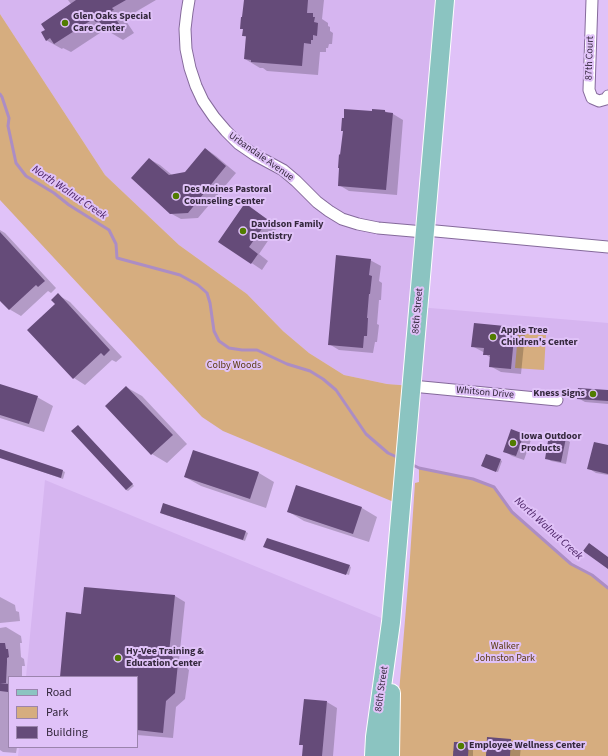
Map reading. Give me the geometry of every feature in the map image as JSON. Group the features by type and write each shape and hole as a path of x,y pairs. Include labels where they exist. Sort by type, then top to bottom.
{"main road":[{"name":"86th Street","path":"374,756 375,737 391,622 445,0"},
{"name":"86th Street","path":"390,756 391,622"}],"street":[{"name":"Urbandale Avenue","path":"189,0 186,12 185,30 186,49 190,68 203,101 214,117 239,144 255,155 283,170 317,202 342,219 378,228 608,248"},
{"name":"87th Court","path":"592,0 589,90 592,98 599,101 606,99 608,96"},
{"name":"Whitson Drive","path":"412,386 557,400"}],"shaded area":[{"path":"0,0 445,0 418,307 608,323 608,588 592,575 571,564 512,512 494,487 419,468 405,460 411,386 387,384 344,375 309,353 283,331 247,294 179,245 105,175 0,14"},
{"path":"45,480 391,622 374,756 18,756 19,748 138,748 138,676 26,676"}],"green space":[{"name":"Colby Woods","path":"0,14 105,175 179,245 247,294 283,331 309,353 344,375 387,384 412,386 401,505 223,431 202,417 0,200"},
{"path":"518,333 546,335 544,370 515,368"},
{"name":"Walker Johnston Park","path":"419,468 473,479 494,487 512,512 571,564 592,575 608,588 608,756 395,756 415,483 419,482"}],"building":[{"name":"Glen Oaks Special Care Center","path":"76,0 126,0 112,8 114,10 111,11 119,24 107,32 99,21 96,22 93,19 54,44 50,38 46,41 41,32 45,30 41,24"},
{"path":"244,0 308,0 307,13 313,13 313,17 315,17 314,22 318,23 317,36 313,35 311,44 304,43 302,66 251,62 251,60 244,59 246,36 242,36 243,29 240,29"},
{"path":"344,109 372,111 372,109 385,110 385,112 393,113 386,190 338,186 339,154 340,155 343,131 341,131 342,118 344,118"},
{"name":"Des Moines Pastoral Counseling Center","path":"205,148 226,166 188,213 170,214 131,178 149,158 169,175 185,172"},
{"name":"Davidson Family Dentistry","path":"245,203 268,220 249,247 258,254 251,264 218,242"},
{"path":"0,232 45,281 38,287 36,285 9,310 0,301"},
{"path":"336,255 371,259 369,275 372,276 367,318 367,336 364,336 363,348 328,345"},
{"path":"58,293 110,350 104,356 101,353 73,379 27,330 55,304 51,300"},
{"name":"Apple Tree Children's Center","path":"474,323 515,327 511,369 489,367 490,355 483,355 484,348 471,347"},
{"path":"0,384 38,396 29,424 0,415"},
{"path":"126,386 173,435 151,455 105,406"},
{"name":"Kness Signs","path":"578,388 608,390 608,401 577,399"},
{"path":"78,425 133,484 126,490 71,431"},
{"name":"Iowa Outdoor Products","path":"511,429 524,434 516,456 503,452"},
{"path":"549,435 566,438 561,462 545,459"},
{"path":"594,442 608,445 608,474 587,469"},
{"path":"0,449 63,470 61,478 0,458"},
{"path":"193,450 259,472 250,499 184,477"},
{"path":"486,454 501,459 496,472 481,466"},
{"path":"296,485 362,507 353,534 287,512"},
{"path":"163,503 246,531 243,540 160,513"},
{"path":"267,538 350,565 346,575 263,547"},
{"path":"589,543 608,557 608,569 583,551"},
{"name":"Hy-Vee Training & Education Center","path":"84,587 175,595 169,653 178,663 175,693 166,701 163,733 138,730 138,676 60,676 66,612 81,614"},
{"path":"0,643 5,643 6,649 8,649 9,657 7,658 6,683 0,683"},
{"path":"0,683 8,684 8,692 0,691"},
{"path":"304,699 327,701 322,756 302,756 303,745 299,745"},
{"path":"487,737 511,739 510,756 486,756"},
{"name":"Employee Wellness Center","path":"454,742 469,742 468,756 453,756"}],"waterway":[{"name":"North Walnut Creek","path":"0,94 9,118 8,126 16,163 26,176 109,230 116,244 117,258 180,275 198,285 207,293 214,331 219,341 229,348 257,350 287,364 310,371 323,379 336,390 366,434 388,453 399,458"},
{"name":"North Walnut Creek","path":"411,464 419,468 473,479 494,487 512,512 571,564 592,575 608,588"}],"place":[{"name":"Glen Oaks Special Care Center","path":"65,23"},
{"name":"Des Moines Pastoral Counseling Center","path":"176,196"},
{"name":"Davidson Family Dentistry","path":"243,231"},
{"name":"Apple Tree Children's Center","path":"493,337"},
{"name":"Kness Signs","path":"593,394"},
{"name":"Iowa Outdoor Products","path":"513,443"},
{"name":"Hy-Vee Training & Education Center","path":"118,658"},
{"name":"Employee Wellness Center","path":"461,746"}]}
